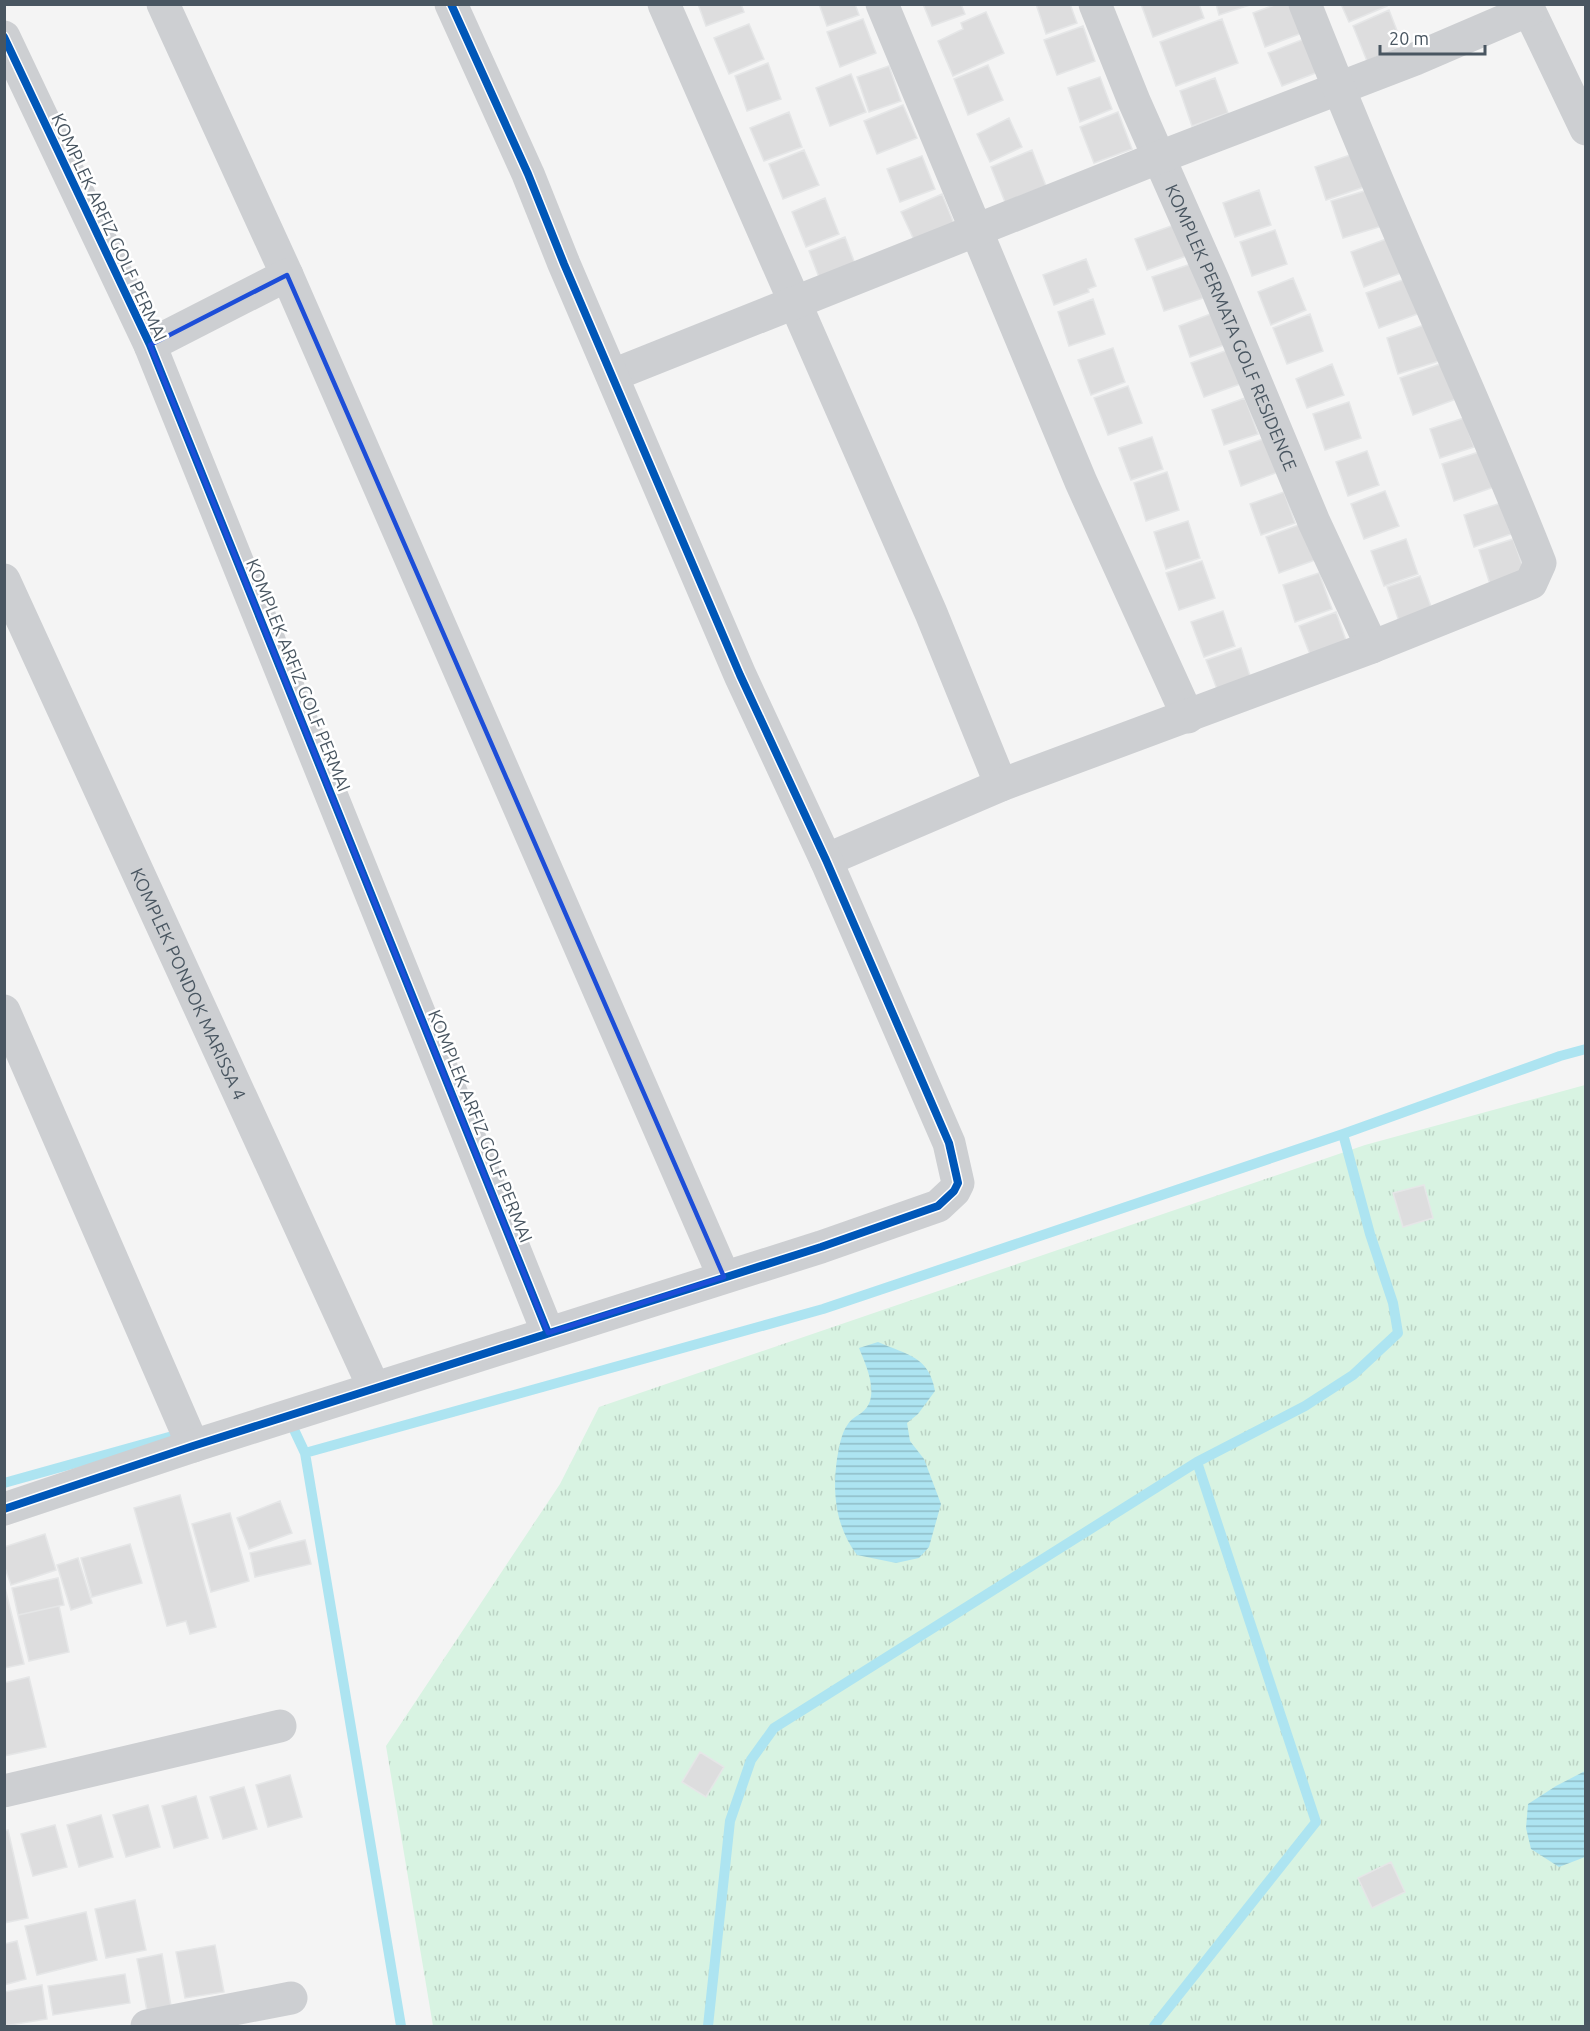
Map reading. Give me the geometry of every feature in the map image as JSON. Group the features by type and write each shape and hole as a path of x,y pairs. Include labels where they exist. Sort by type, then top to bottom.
{"street":[{"path":"163,4 287,275 724,1277"},
{"path":"4,1509 193,1446 821,1247 938,1206 954,1191 958,1183 949,1143 826,860 740,675 564,264 528,174 451,4"},
{"path":"664,4 931,613 1001,785"},
{"path":"882,4 1082,482 1188,717"},
{"name":"KOMPLEK PERMATA GOLF RESIDENCE","path":"1095,4 1134,101 1160,157 1314,522 1372,647"},
{"path":"826,860 1001,785 1372,647 1531,583 1540,563 1464,378 1338,88 1305,4"},
{"path":"613,375 1160,157 1415,59 1528,7 1586,129"},
{"name":"KOMPLEK ARFIZ GOLF PERMAI","path":"4,37 150,345 548,1333"},
{"path":"150,345 287,275"},
{"name":"KOMPLEK PONDOK MARISSA 4","path":"4,580 374,1388"},
{"path":"4,1011 193,1446"},
{"path":"4,1791 280,1726"},
{"path":"147,2026 291,1998"}],"highlighted area":[{"path":"287,275 724,1277 548,1333 150,345"}],"green space":[{"path":"1585,1085 1585,2026 433,2026 386,1746 560,1484 599,1407 1365,1145"}],"water":[{"path":"878,1342 915,1358 922,1364 928,1370 935,1391 918,1414 907,1423 910,1441 924,1459 941,1504 929,1547 919,1558 896,1563 857,1555 844,1533 837,1510 835,1485 842,1436 851,1421 868,1406 871,1394 869,1374 859,1348"},
{"path":"1585,1771 1585,1857 1559,1867 1531,1849 1526,1828 1528,1804"}],"building":[{"path":"698,4 741,4 744,12 706,26"},
{"path":"819,4 855,4 859,15 827,26"},
{"path":"923,4 961,4 965,14 932,26"},
{"path":"1036,4 1070,4 1077,23 1046,34"},
{"path":"1141,4 1199,4 1204,18 1153,37"},
{"path":"1216,4 1250,4 1250,5 1219,15"},
{"path":"1277,4 1292,4 1302,33 1265,47 1253,13"},
{"path":"1341,4 1386,4 1387,6 1349,22"},
{"path":"1389,10 1403,46 1367,61 1353,26"},
{"path":"986,12 1004,53 953,76 938,41 963,29 961,23"},
{"path":"863,19 876,53 840,67 827,32"},
{"path":"1222,19 1238,63 1176,86 1160,42"},
{"path":"749,24 764,59 729,74 714,38"},
{"path":"1083,26 1095,61 1057,75 1044,40"},
{"path":"1304,39 1318,72 1282,86 1268,53"},
{"path":"768,63 781,99 747,111 735,76"},
{"path":"988,65 1003,100 968,115 954,79"},
{"path":"889,66 901,101 869,112 857,77"},
{"path":"851,74 866,112 830,126 816,88"},
{"path":"1100,77 1112,109 1080,122 1068,88"},
{"path":"1215,78 1228,113 1192,126 1180,91"},
{"path":"903,105 917,138 877,154 864,121"},
{"path":"789,112 802,147 764,161 750,128"},
{"path":"1118,112 1132,149 1094,163 1080,127"},
{"path":"1009,118 1022,147 990,162 977,134"},
{"path":"804,150 819,185 783,199 769,164"},
{"path":"1032,150 1046,186 1005,202 991,167"},
{"path":"1353,154 1364,187 1326,200 1315,167"},
{"path":"922,156 935,189 900,202 887,169"},
{"path":"1371,189 1382,226 1343,238 1331,201"},
{"path":"1259,190 1271,225 1235,237 1223,203"},
{"path":"942,194 955,226 916,244 901,212"},
{"path":"825,198 839,234 806,247 792,212"},
{"path":"1174,225 1186,256 1147,270 1135,239"},
{"path":"1275,230 1287,264 1252,276 1240,242"},
{"path":"845,237 858,272 822,285 809,251"},
{"path":"1389,238 1401,273 1364,287 1351,252"},
{"path":"1086,259 1096,286 1088,289 1089,292 1054,305 1043,275"},
{"path":"1191,264 1203,298 1164,311 1152,277"},
{"path":"1293,278 1306,310 1271,325 1258,292"},
{"path":"1408,278 1420,313 1379,328 1366,293"},
{"path":"1093,299 1105,334 1069,346 1058,312"},
{"path":"1213,313 1224,345 1190,357 1179,326"},
{"path":"1310,314 1323,351 1287,364 1273,328"},
{"path":"1427,324 1439,361 1398,374 1387,338"},
{"path":"1113,348 1125,382 1091,395 1078,360"},
{"path":"1228,350 1240,384 1204,397 1191,363"},
{"path":"1443,363 1456,399 1413,415 1400,378"},
{"path":"1332,364 1344,395 1307,408 1296,379"},
{"path":"1128,386 1142,423 1108,435 1094,398"},
{"path":"1245,398 1258,434 1224,445 1212,410"},
{"path":"1349,402 1361,438 1325,450 1313,414"},
{"path":"1464,418 1474,447 1440,458 1430,429"},
{"path":"1152,437 1163,469 1131,480 1119,448"},
{"path":"1266,438 1278,472 1241,486 1229,451"},
{"path":"1367,451 1379,485 1348,496 1336,462"},
{"path":"1482,451 1494,487 1454,501 1442,464"},
{"path":"1167,472 1179,510 1146,521 1134,483"},
{"path":"1385,491 1399,526 1364,539 1351,504"},
{"path":"1284,492 1295,523 1261,535 1250,504"},
{"path":"1501,503 1511,534 1474,547 1464,515"},
{"path":"1188,521 1200,558 1166,569 1154,532"},
{"path":"1301,524 1315,560 1279,573 1266,537"},
{"path":"1406,539 1418,574 1384,586 1371,551"},
{"path":"1513,539 1526,575 1491,587 1479,550"},
{"path":"1202,561 1215,598 1179,610 1166,573"},
{"path":"1319,573 1332,609 1295,622 1283,585"},
{"path":"1420,576 1433,612 1400,624 1387,587"},
{"path":"1223,611 1235,646 1204,657 1191,622"},
{"path":"1336,612 1349,649 1313,662 1299,626"},
{"path":"1241,648 1253,685 1220,697 1206,660"},
{"path":"1424,1185 1433,1218 1403,1227 1393,1193"},
{"path":"180,1495 216,1627 190,1634 186,1621 167,1626 134,1508"},
{"path":"280,1501 292,1533 249,1549 237,1518"},
{"path":"230,1513 249,1581 211,1592 192,1524"},
{"path":"45,1534 56,1570 11,1585 4,1565 4,1547"},
{"path":"305,1540 311,1564 255,1577 250,1553"},
{"path":"130,1544 142,1583 92,1597 81,1558"},
{"path":"78,1558 92,1603 71,1610 57,1565"},
{"path":"58,1578 64,1605 18,1615 12,1588"},
{"path":"4,1584 24,1664 4,1668"},
{"path":"59,1606 69,1652 29,1661 18,1615"},
{"path":"29,1677 46,1747 4,1756 4,1683"},
{"path":"700,1752 724,1767 706,1797 682,1782"},
{"path":"290,1775 302,1817 268,1827 256,1785"},
{"path":"244,1787 257,1829 223,1839 210,1797"},
{"path":"196,1796 208,1838 174,1848 162,1806"},
{"path":"148,1805 160,1847 126,1857 113,1815"},
{"path":"101,1815 113,1857 79,1867 67,1825"},
{"path":"55,1825 67,1867 33,1876 21,1834"},
{"path":"8,1830 28,1918 4,1923 4,1831"},
{"path":"1391,1862 1405,1892 1372,1908 1358,1878"},
{"path":"135,1900 146,1950 106,1958 95,1909"},
{"path":"86,1912 97,1960 37,1975 25,1926"},
{"path":"17,1941 26,1979 4,1985 4,1944"},
{"path":"215,1945 224,1992 185,1998 176,1952"},
{"path":"162,1954 171,2006 147,2011 137,1959"},
{"path":"125,1974 130,2003 53,2015 48,1986"},
{"path":"42,1985 47,2019 4,2026 4,1992"}],"waterway":[{"path":"305,1453 823,1309 1343,1134 1560,1056 1586,1049"},
{"path":"708,2026 730,1821 751,1760 774,1728 1197,1462 1305,1406 1353,1375 1398,1333 1393,1303 1370,1234 1343,1134"},
{"path":"289,1419 305,1453 401,2026"},
{"path":"4,1483 169,1437"},
{"path":"1154,2026 1316,1822 1197,1462"}],"cycle path":[{"path":"4,1509 193,1446 821,1247 938,1206 954,1191 958,1183 949,1143 826,860 740,675 564,264 528,174 451,4"},
{"path":"4,37 150,345 548,1333"}]}
